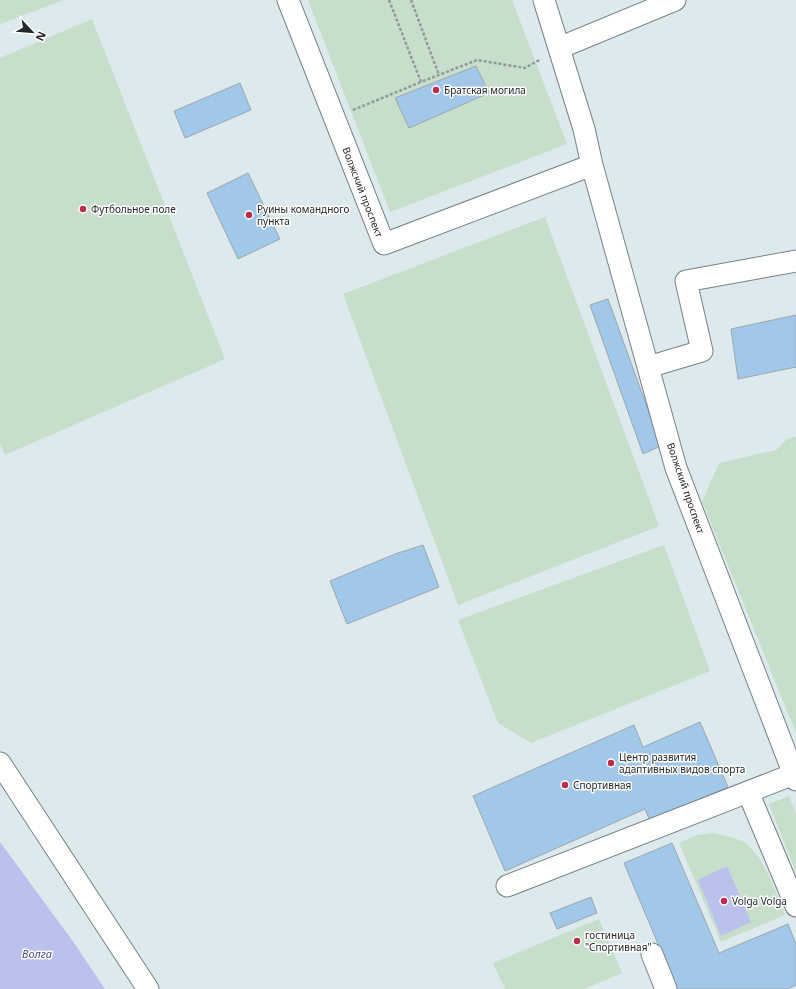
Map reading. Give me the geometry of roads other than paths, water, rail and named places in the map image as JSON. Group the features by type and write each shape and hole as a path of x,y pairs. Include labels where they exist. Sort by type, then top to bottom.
{"street":[{"name":"Волжский проспект","path":"288,0 384,244 592,165"},
{"name":"Волжский проспект","path":"544,0 584,129 592,165 676,468 795,777"},
{"path":"559,48 675,0"},
{"path":"648,367 702,351 686,281 796,261"},
{"path":"0,763 148,989"},
{"path":"507,886 748,792 795,777"},
{"path":"748,792 796,906"},
{"path":"652,954 666,989"}],"water":[{"name":"Волга","path":"0,842 72,940 105,989 0,989"},
{"name":"Volga Volga","path":"727,866 751,922 721,936 698,880"}],"place":[{"name":"Братская могила","path":"436,90"},
{"name":"Футбольное поле","path":"83,209"},
{"name":"Руины командного пункта","path":"249,215"},
{"name":"Центр развития адаптивных видов спорта","path":"611,763"},
{"name":"Спортивная","path":"565,785"},
{"name":"Volga Volga","path":"724,901"},
{"name":"гостиница \"Спортивная\"","path":"577,941"}]}
